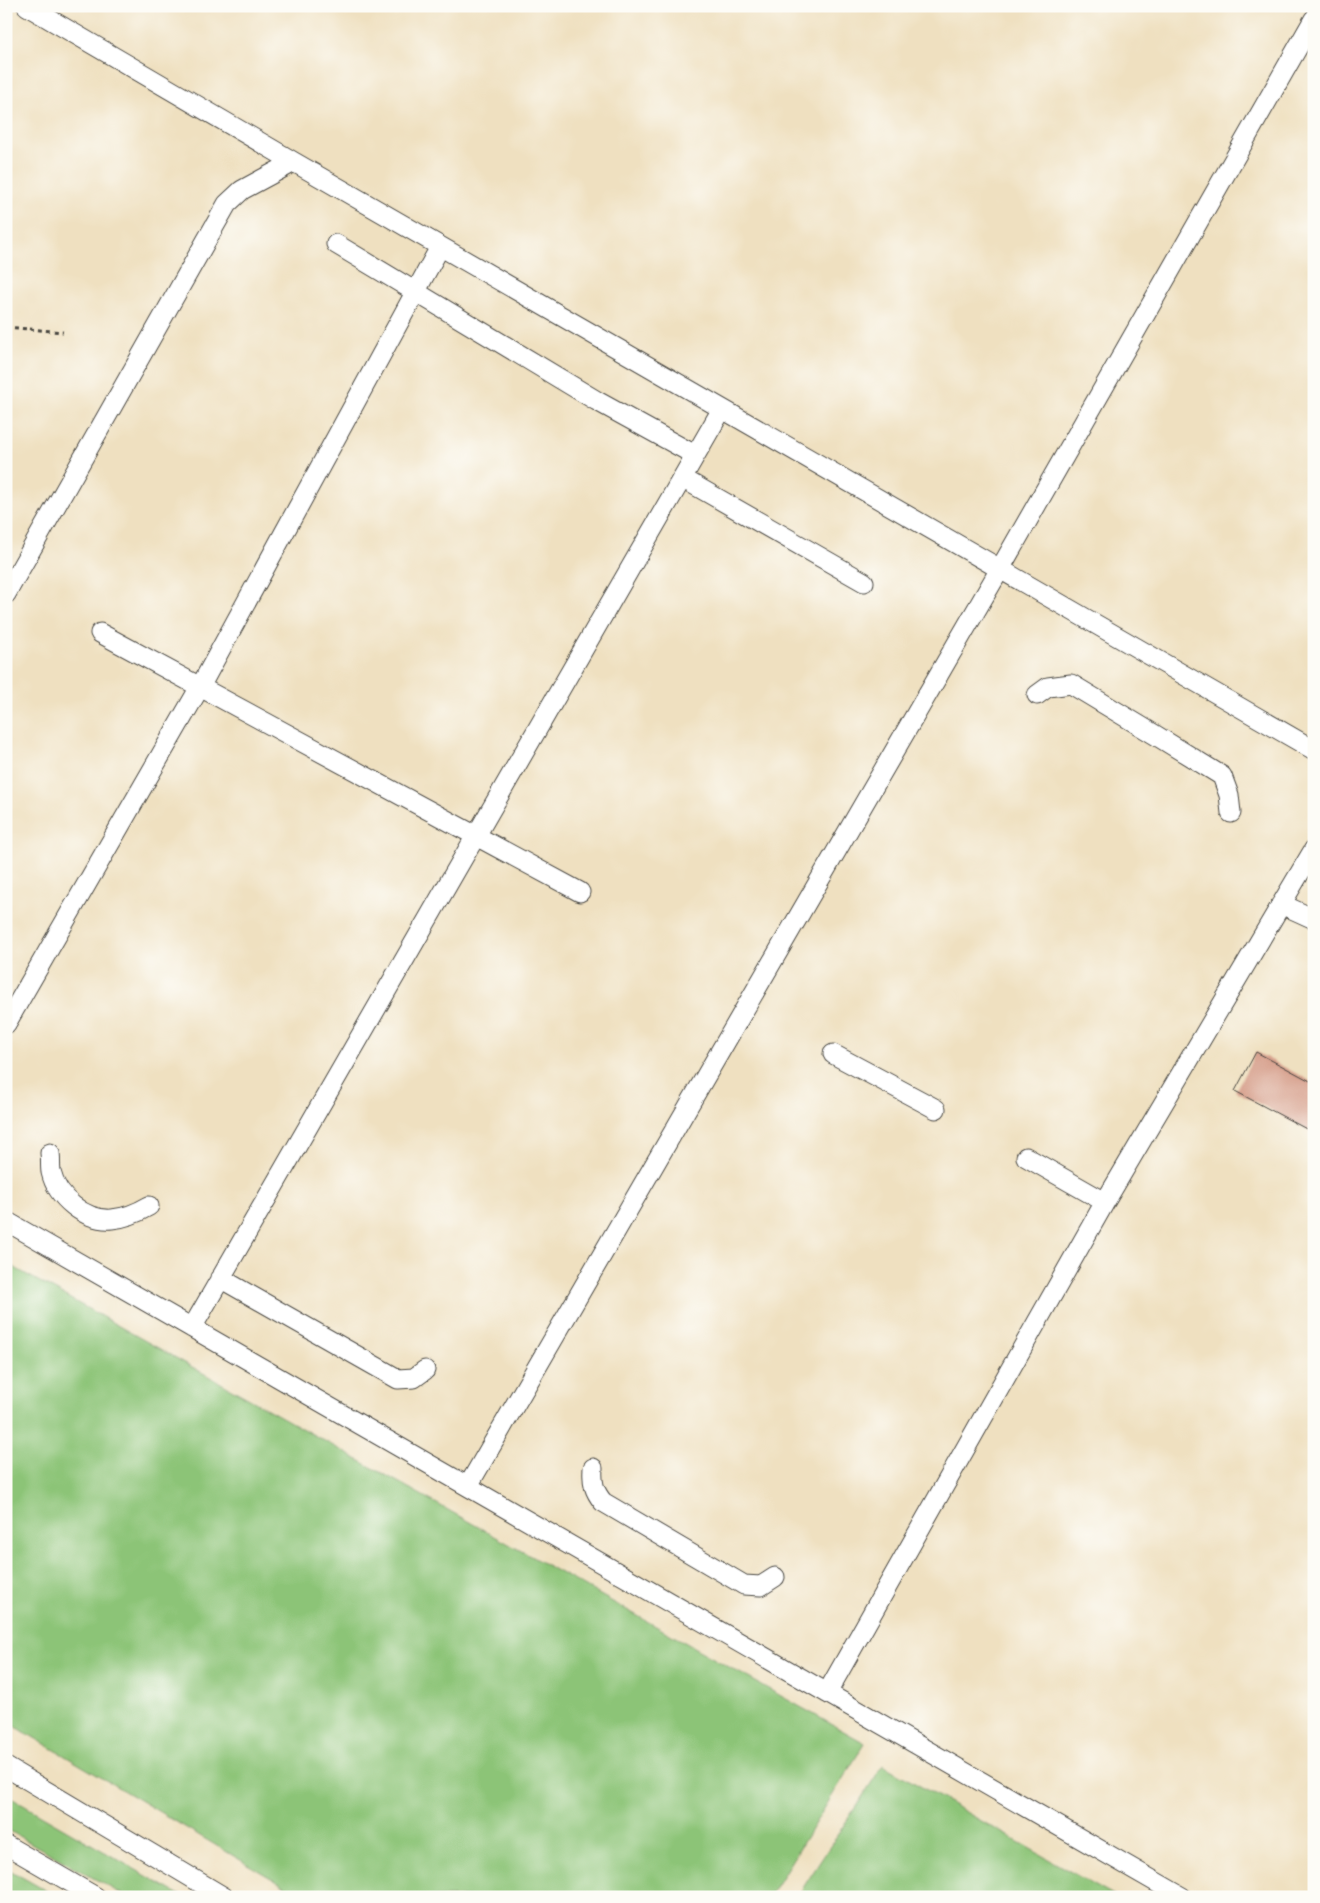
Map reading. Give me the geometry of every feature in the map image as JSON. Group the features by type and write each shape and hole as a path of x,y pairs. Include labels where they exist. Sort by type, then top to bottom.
{"lane":[{"path":"27,6 440,247 1314,750"},
{"path":"468,1486 1000,569 1314,19"},
{"path":"6,594 227,204 242,190 294,162"},
{"path":"336,244 415,294 597,401 695,455"},
{"path":"6,1024 200,688 440,247"},
{"path":"192,1328 722,409"},
{"path":"682,478 864,582"},
{"path":"100,633 580,892"},
{"path":"1037,695 1048,687 1071,684 1157,736 1222,776 1230,795 1231,813"},
{"path":"827,1693 1105,1202 1314,849"},
{"path":"1281,904 1314,919"},
{"path":"833,1054 936,1109"},
{"path":"50,1152 51,1173 59,1191 73,1206 91,1216 111,1220 131,1216 149,1206"},
{"path":"1026,1157 1105,1202"},
{"path":"6,1221 1182,1897"},
{"path":"220,1278 398,1379 414,1378 425,1370"},
{"path":"593,1468 592,1483 596,1493 603,1502 611,1507 744,1585 761,1586 775,1577"},
{"path":"6,1768 224,1897"},
{"path":"6,1844 96,1897"}],"path":[{"path":"6,327 64,332"}],"green space":[{"path":"6,1263 865,1743 769,1897 303,1897 6,1721"},
{"path":"883,1765 1115,1897 797,1897"},
{"path":"6,1795 183,1897 127,1897 6,1829"},
{"path":"6,1868 57,1897 6,1897"}],"building":[{"path":"1256,1052 1314,1083 1314,1133 1235,1091"}]}
